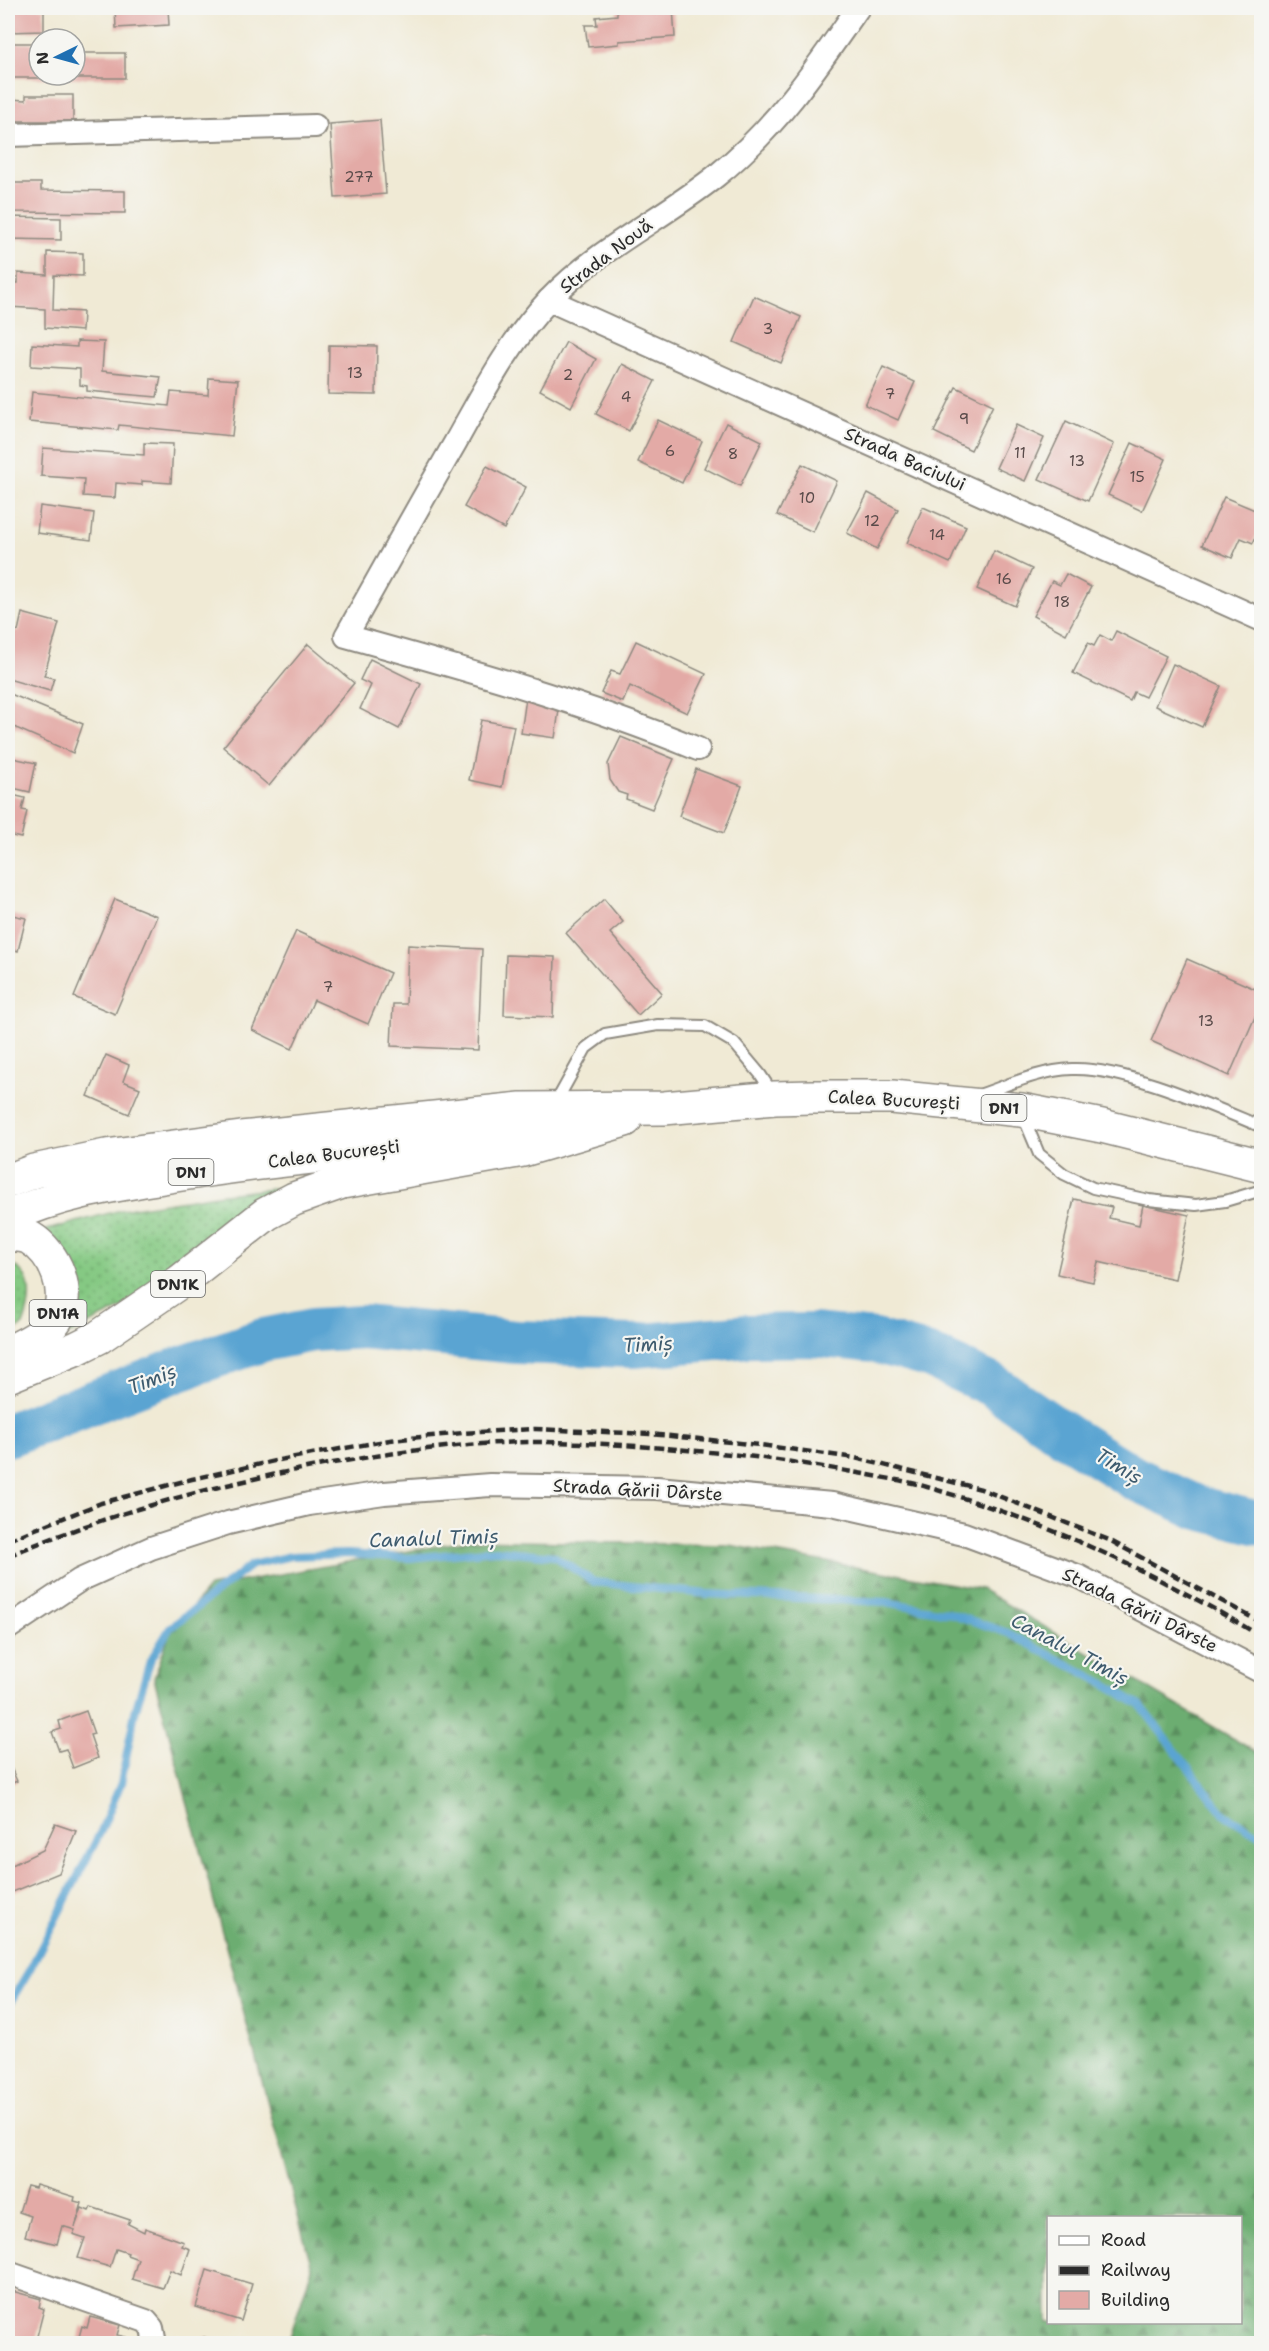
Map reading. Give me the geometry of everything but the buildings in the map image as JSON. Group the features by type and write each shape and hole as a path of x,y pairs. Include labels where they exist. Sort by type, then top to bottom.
{"main road":[{"name":"Calea București","path":"8,1217 62,1196 130,1182 220,1168 380,1149 664,1108 775,1098 892,1097 1021,1110 1102,1126 1262,1166"},
{"name":"Calea București","path":"16,1174 106,1156 241,1138 520,1108 664,1108"},
{"name":"DN1K","path":"8,1376 77,1348 107,1332 181,1281 259,1219 294,1198 342,1182 523,1150 664,1108"},
{"name":"DN1A","path":"8,1234 28,1237 46,1251 58,1275 62,1299 57,1317 48,1330 31,1342 8,1353"}],"street":[{"name":"Strada Nouă","path":"698,749 585,706 435,660 346,636 510,346 549,300 575,275 716,176 771,126 821,62 858,8"},
{"path":"8,135 315,126"},
{"name":"Strada Baciului","path":"549,300 1262,620"},
{"name":"Strada Gării Dârste","path":"8,1628 80,1580 151,1548 228,1523 309,1504 384,1493 490,1485 657,1488 832,1504 964,1534 1080,1577 1262,1672"},
{"path":"8,2273 146,2321 152,2328 155,2343"}],"lane":[{"path":"553,1109 586,1048 605,1034 658,1025 705,1026 734,1043 760,1074 775,1098"},
{"path":"956,1102 1046,1074 1072,1069 1106,1071 1206,1104 1262,1127"},
{"path":"1021,1110 1039,1154 1064,1174 1093,1188 1149,1200 1196,1205 1225,1201 1262,1190"}],"green space":[{"path":"293,1187 125,1306 61,1338 67,1320 28,1235 121,1210 223,1194"},
{"path":"8,1263 25,1275 29,1296 23,1325 8,1335"},
{"path":"469,1540 729,1545 981,1589 1261,1755 1261,2343 288,2343 312,2268 154,1678 169,1635 209,1587"}],"waterway":[{"name":"Timiș","path":"8,1435 179,1369 263,1340 313,1330 363,1327 516,1342 633,1346 750,1336 813,1335 875,1341 929,1356 992,1385 1068,1437 1134,1478 1199,1508 1262,1524"},
{"name":"Canalul Timiș","path":"8,2006 30,1969 101,1831 121,1783 135,1712 150,1661 170,1628 251,1565 291,1556 347,1554 410,1558 496,1550 554,1556 594,1582 707,1594 886,1602 949,1613 1008,1633 1109,1686 1141,1706 1224,1814 1262,1837"}],"railway":[{"path":"8,1540 101,1503 192,1479 279,1460 390,1440 535,1429 650,1434 760,1445 855,1458 981,1489 1109,1540 1262,1623"},
{"path":"8,1556 86,1526 165,1501 328,1464 403,1452 479,1444 530,1442 625,1445 776,1460 920,1485 1014,1516 1099,1551 1182,1591 1262,1637"}]}
